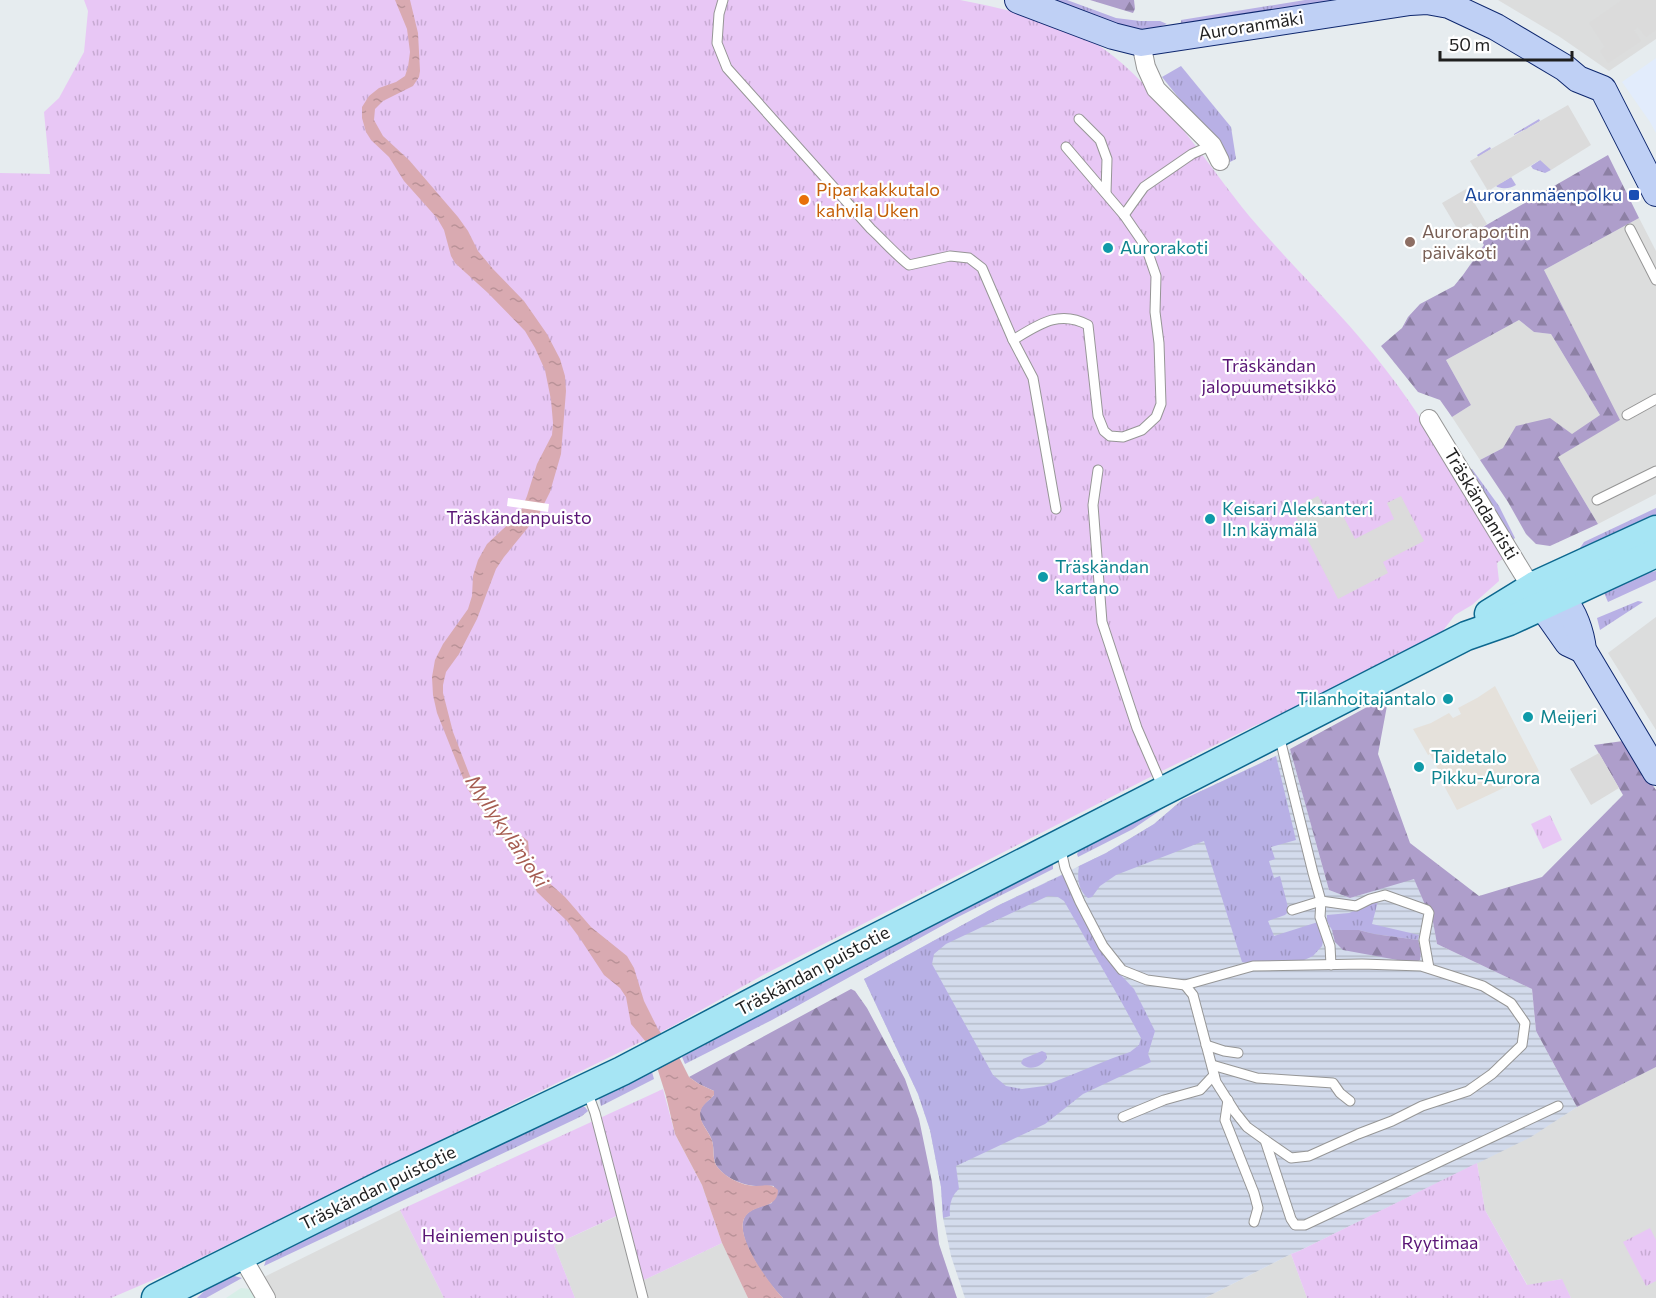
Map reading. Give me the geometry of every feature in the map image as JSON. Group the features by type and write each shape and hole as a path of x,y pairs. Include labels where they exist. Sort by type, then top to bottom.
{"main road":[{"name":"Auroranmäki","path":"1018,0 1113,36 1141,43 1410,2 1427,0 1449,5 1496,27 1565,68 1578,79 1603,89 1656,193"},
{"name":"Träskändan puistotie","path":"156,1298 388,1182 622,1071 837,957 1466,636 1491,612 1546,596 1655,536"},
{"path":"1546,596 1568,643 1583,650 1656,772"}],"street":[{"path":"1141,43 1146,67 1156,89 1212,145 1221,162"},
{"name":"Träskändanristi","path":"1430,418 1525,577 1546,596"},
{"path":"241,1255 266,1298"}],"lane":[{"path":"723,0 719,14 717,43 727,68 895,254 909,265 950,256 969,258 982,268 1013,340 1033,378 1056,509"},
{"path":"1079,119 1100,140 1107,159 1106,193"},
{"path":"1124,215 1144,188 1192,154 1212,145"},
{"path":"1013,340 1042,322 1065,318 1078,320 1088,325 1098,416 1104,431 1110,436 1123,437 1142,430 1156,417 1161,404 1159,343 1155,312 1156,276 1146,248 1124,215 1066,147"},
{"path":"1630,229 1656,280"},
{"path":"1627,415 1656,399"},
{"path":"1098,470 1093,505 1102,622 1137,728 1164,790"},
{"path":"1597,500 1656,471"},
{"path":"1279,732 1310,862 1322,901 1320,917 1330,946 1331,965"},
{"path":"1059,844 1065,868 1080,903 1103,946 1122,970 1147,980 1185,985 1253,966 1421,966 1483,986 1511,1003 1524,1023 1522,1045 1492,1074 1468,1091 1422,1106 1309,1156 1291,1158 1247,1127 1216,1082 1193,995 1185,985"},
{"path":"1292,910 1322,901 1356,906 1385,895 1427,910 1429,913 1424,940 1429,968"},
{"path":"1206,1045 1238,1053"},
{"path":"1213,1070 1257,1078 1334,1083 1340,1093 1350,1101"},
{"path":"1123,1117 1164,1100 1200,1090 1213,1070"},
{"path":"586,1089 596,1113 643,1298"},
{"path":"1228,1100 1225,1120 1254,1193 1258,1208 1254,1222"},
{"path":"1265,1140 1291,1219 1295,1225 1305,1225 1558,1106"}],"shaded area":[{"path":"1498,0 1656,0 1656,39 1609,71 1560,37"},
{"path":"1622,0 1656,0 1656,30 1646,37 1638,27 1634,30 1641,41 1608,63 1600,51 1605,47 1589,23"},
{"path":"1656,58 1656,133 1622,82"},
{"path":"1568,105 1591,145 1551,170 1540,160 1488,191 1470,161"},
{"path":"1466,189 1487,224 1476,231 1471,223 1458,230 1442,203"},
{"path":"1639,218 1656,251 1656,494 1598,524 1558,457 1619,420 1544,270"},
{"path":"1519,320 1534,332 1551,334 1600,415 1572,435 1503,448 1480,460 1452,417 1471,405 1446,360"},
{"path":"1318,496 1326,510 1337,504 1355,539 1394,519 1387,503 1401,496 1424,541 1383,562 1388,573 1338,599 1292,509"},
{"path":"1656,617 1656,730 1608,653"},
{"path":"1495,686 1539,771 1457,810 1430,754 1428,755 1413,729 1431,723 1449,713 1453,718 1461,714 1458,708"},
{"path":"1290,749 1329,890 1350,898 1414,878 1426,907 1431,911 1437,944 1532,989 1536,1031 1577,1107 1531,1137 1205,1298 965,1298 951,1256 943,1218 941,1187 930,1130 918,1094 864,979 997,906 1106,853 1154,824 1182,800"},
{"path":"1599,753 1619,788 1591,805 1570,769"},
{"path":"1656,1067 1656,1298 1571,1298 1561,1279 1528,1286 1485,1210 1477,1163 1530,1137 1577,1107"},
{"path":"400,1210 444,1298 276,1298 264,1277"},
{"path":"626,1212 642,1281 722,1243 748,1298 575,1298 554,1245"},
{"path":"1291,1254 1307,1298 1205,1298"},
{"path":"241,1288 251,1289 258,1298 226,1298"}],"green space":[{"name":"Träskändanpuisto","path":"84,0 960,0 1014,12 1069,30 1101,47 1143,83 1181,127 1250,217 1354,331 1386,370 1463,485 1505,557 1497,563 1499,581 1472,605 1455,615 1435,641 1336,693 1254,726 1164,770 765,974 671,1027 174,1271 111,1298 0,1298 0,173 50,174 44,112 59,98 84,52 88,11"},
{"path":"1045,0 1067,0 1116,18 1160,21 1167,24 1155,28 1124,30"},
{"path":"1090,0 1134,0 1135,9 1133,13"},
{"path":"1305,0 1349,0 1237,18 1181,23 1181,20"},
{"path":"1181,66 1231,127 1236,159 1230,162 1162,77"},
{"path":"1539,119 1540,121 1528,128 1551,170 1545,173 1531,166 1540,160 1524,130 1514,135"},
{"path":"1490,147 1491,149 1483,154 1501,183 1511,177 1516,185 1507,188 1497,187 1477,155"},
{"path":"1608,155 1639,218 1544,270 1620,420 1558,457 1598,524 1550,546 1536,544 1526,534 1480,460 1503,448 1516,426 1550,418 1572,434 1600,415 1551,334 1534,332 1519,320 1446,360 1471,405 1452,417 1440,400 1418,392 1381,346 1402,328 1420,304 1454,286 1484,245 1476,231"},
{"path":"1469,469 1472,469 1499,506 1515,538 1511,541"},
{"path":"1656,508 1656,515 1646,527 1583,555 1580,548 1584,542"},
{"path":"1656,571 1656,580 1608,602 1602,588 1633,576"},
{"path":"1638,601 1643,602 1600,630 1597,618"},
{"path":"1389,695 1378,754 1410,843 1479,896 1542,877 1623,795 1594,745 1623,741 1656,790 1656,1067 1577,1107 1536,1031 1532,989 1437,944 1431,911 1426,907 1414,879 1350,898 1329,890 1290,749"},
{"path":"1276,756 1296,840 1271,847 1275,859 1269,861 1274,878 1280,876 1289,911 1285,915 1268,921 1274,936 1318,922 1324,937 1322,946 1313,956 1302,961 1242,962 1204,841 1116,875 1100,886 1092,897 1088,898 1082,891 1078,879 1079,866 1106,853 1154,824 1182,800"},
{"path":"1166,803 1165,807 1133,829 1078,857 1077,854 1084,842"},
{"path":"1550,815 1562,840 1543,849 1531,824"},
{"path":"1053,863 1053,869 956,918 772,1020 685,1064 682,1057 825,979"},
{"path":"1064,874 1103,953 1134,989 1155,1031 1148,1054 1151,1062 1083,1094 1045,1124 956,1166 959,1189 951,1201 950,1216 943,1218 941,1187 930,1130 918,1094 864,979 997,906","holes":["1048,896 1058,897 1064,901 1141,1038 1139,1045 1130,1052 1044,1086 1022,1089 1006,1086 993,1075 932,964 934,954 946,944"]},
{"path":"1378,901 1372,924 1419,935 1418,940 1359,930 1332,930 1327,921 1327,915 1349,913"},
{"path":"1332,930 1359,930 1418,940 1421,951 1420,960 1414,963 1343,950 1335,942"},
{"path":"851,989 867,1008 905,1079 919,1119 932,1182 939,1244 957,1298 783,1298 761,1271 743,1234 746,1215 754,1209 772,1203 774,1186 753,1186 739,1182 724,1174 715,1162 712,1141 700,1116 700,1110 714,1095 714,1091 689,1077"},
{"path":"1042,1051 1046,1053 1047,1058 1038,1066 1031,1068 1021,1063 1023,1059"},
{"path":"652,1072 654,1079 601,1106 599,1098"},
{"name":"Heiniemen puisto","path":"663,1089 675,1134 702,1185 722,1243 642,1281 625,1212 554,1245 575,1298 444,1298 400,1210"},
{"path":"582,1106 588,1111 582,1116 264,1266 272,1250"},
{"name":"Ryytimaa","path":"1477,1163 1485,1210 1527,1285 1562,1279 1571,1298 1307,1298 1291,1254"},
{"path":"1650,1228 1656,1240 1656,1281 1646,1286 1623,1242"},
{"path":"231,1275 242,1278 206,1298 197,1298 215,1281"}],"water":[{"name":"Myllykylänjoki","path":"395,0 410,0 418,33 419,77 413,86 383,101 375,109 374,120 383,136 409,160 458,217 478,251 524,301 547,334 560,359 565,376 561,454 550,492 539,514 496,569 477,619 459,654 446,672 443,693 453,732 470,776 491,803 505,829 528,841 530,862 537,872 565,897 591,927 627,956 634,968 644,1001 658,1029 679,1057 689,1077 714,1091 714,1095 700,1113 712,1141 716,1165 728,1177 739,1183 751,1186 770,1186 778,1190 774,1201 749,1213 743,1225 748,1247 783,1298 748,1298 722,1243 702,1185 675,1134 651,1048 631,1024 626,997 620,988 604,975 567,921 537,892 515,854 478,805 467,788 437,713 432,677 435,660 443,644 468,609 472,596 473,576 478,560 487,544 520,513 537,464 552,435 553,423 545,370 525,331 455,263 444,230 437,218 404,181 389,157 366,132 362,107 369,96 379,88 405,76 408,67 410,52 407,29"}],"pier":[{"path":"508,498 549,504 548,512 507,506"}],"place":[{"name":"Auroranmäenpolku","path":"1634,195"},
{"name":"Piparkakkutalo kahvila Uken","path":"804,200"},
{"name":"Auroraportin päiväkoti","path":"1410,242"},
{"name":"Aurorakoti","path":"1108,248"},
{"name":"Keisari Aleksanteri II:n käymälä","path":"1210,519"},
{"name":"Träskändan kartano","path":"1043,577"},
{"name":"Tilanhoitajantalo","path":"1448,699"},
{"name":"Meijeri","path":"1528,717"},
{"name":"Taidetalo Pikku-Aurora","path":"1419,767"}],"park label":[{"name":"Träskändan jalopuumetsikkö","path":"1269,376"}]}
